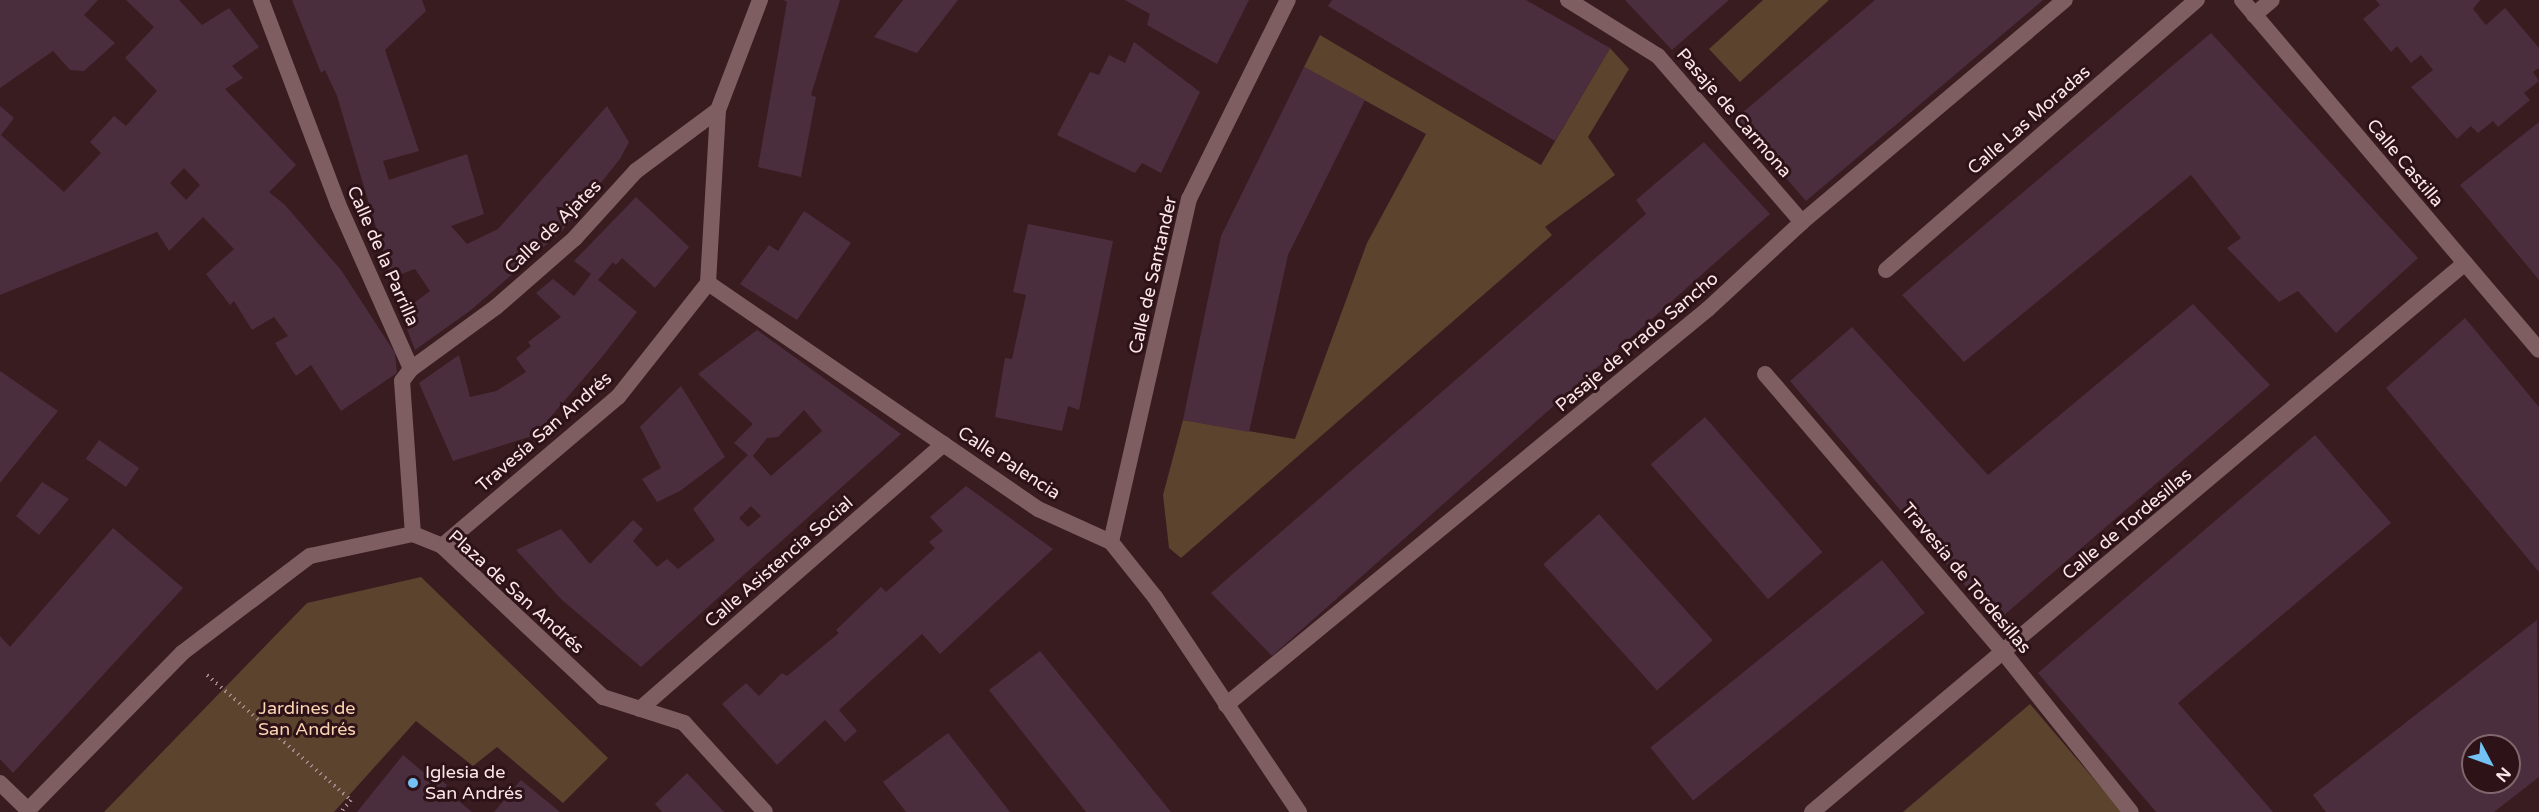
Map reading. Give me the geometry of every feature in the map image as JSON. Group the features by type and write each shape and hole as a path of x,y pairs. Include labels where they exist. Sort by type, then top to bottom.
{"street":[{"name":"Calle de la Parrilla","path":"261,0 338,204 411,369"},
{"path":"708,283 718,110 760,0"},
{"name":"Calle de Santander","path":"1111,542 1189,199 1288,0"},
{"name":"Pasaje de Carmona","path":"1568,0 1658,56 1802,222"},
{"name":"Pasaje de Prado Sancho","path":"1226,705 1708,309 1802,222 2065,0"},
{"name":"Calle Las Moradas","path":"1886,270 2197,0"},
{"name":"Calle Castilla","path":"2242,0 2539,350"},
{"path":"2254,15 2272,0"},
{"name":"Calle de Ajates","path":"411,369 496,307 575,238 636,171 718,110"},
{"name":"Calle de Tordesillas","path":"1812,812 2004,653 2465,263"},
{"name":"Calle Palencia","path":"708,283 1038,509 1111,542 1155,597 1299,812"},
{"name":"Travesía San Andrés","path":"442,546 618,397 708,283"},
{"path":"0,783 27,811 182,653 310,556 413,534 402,381 411,369"},
{"name":"Travesía de Tordesillas","path":"1765,374 2004,653 2131,812"},
{"name":"Calle Asistencia Social","path":"640,709 944,444"},
{"name":"Plaza de San Andrés","path":"413,534 442,546 603,697 684,723 765,812"}],"path":[{"path":"182,653 351,800 341,812"}],"green space":[{"path":"1763,0 1829,0 1740,82 1709,49"},
{"path":"1320,35 1541,165 1610,48 1629,69 1588,137 1615,175 1545,227 1552,235 1181,558 1169,548 1163,495 1183,420 1295,439 1367,243 1426,134 1304,67"},
{"name":"Jardines de San Andrés","path":"421,577 608,758 563,803 497,747 473,766 416,721 334,812 104,812 307,603"},
{"path":"2030,704 2122,812 1903,812"}],"building":[{"path":"0,0 98,0 84,15 115,43 84,71 70,70 53,51 0,88"},
{"path":"126,0 179,0 202,25 229,8 259,47 232,66 243,78 225,89 296,165 269,192 285,205 341,270 395,353 397,373 341,411 311,365 296,376 275,343 288,336 274,317 252,330 234,301 230,305 206,274 234,249 203,217 169,251 157,232 0,295 0,106 14,118 1,135 64,192 101,153 90,142 114,116 126,126 157,91 125,58 154,27","holes":["184,168 200,185 186,200 170,183"]},
{"path":"292,0 422,0 426,11 385,50 419,151 383,161 389,180 467,154 484,214 451,226 467,244 498,229 607,106 629,142 620,159 562,231 471,310 415,350 401,313 430,291 415,269 391,278 337,96 325,70 321,73"},
{"path":"783,0 840,0 811,95 816,97 801,177 758,167 787,2"},
{"path":"903,0 958,0 917,53 874,37"},
{"path":"1125,0 1249,0 1217,64 1147,25 1150,14"},
{"path":"1332,0 1526,0 1610,48 1555,141 1328,6"},
{"path":"1625,0 1729,0 1672,50"},
{"path":"1875,0 2043,0 1806,201 1735,119"},
{"path":"2376,0 2480,0 2473,9 2486,25 2505,8 2539,48 2539,68 2533,72 2539,81 2524,93 2530,100 2498,127 2493,121 2478,133 2471,126 2457,139 2411,87 2433,70 2421,55 2411,63 2397,46 2391,52 2363,19 2380,5"},
{"path":"2211,33 2418,258 2336,333 2298,291 2279,302 2227,248 2241,238 2191,175 1964,362 1902,295"},
{"path":"1134,42 1200,92 1161,173 1142,163 1135,173 1057,135 1090,72 1099,75 1109,55 1125,63"},
{"path":"1304,67 1365,100 1288,255 1249,432 1183,420 1221,236"},
{"path":"2539,122 2539,280 2460,185"},
{"path":"1704,142 1770,214 1272,656 1211,593 1646,214 1636,200"},
{"path":"636,197 689,247 655,288 622,258 616,265 613,262 598,280 637,312 602,357 535,435 453,461 419,383 459,355 470,397 496,391 526,372 516,358 531,346 528,342 561,317 536,293 553,279 574,296 591,274 574,261"},
{"path":"804,211 851,243 797,320 740,284 769,245 778,251"},
{"path":"1028,224 1113,241 1079,410 1068,406 1062,431 995,417 1005,358 1012,359 1026,295 1013,292"},
{"path":"2193,304 2270,385 1996,622 1790,381 1852,327 1988,475"},
{"path":"2465,318 2539,407 2539,572 2386,388"},
{"path":"757,330 901,434 641,667 562,600 516,550 561,529 590,564 633,520 643,529 633,541 657,567 667,559 678,569 715,540 693,509 748,455 734,443 753,424 698,374","holes":["804,410 822,431 771,476 753,456 767,438 778,437","751,506 761,516 748,527 739,518"]},
{"path":"0,371 58,411 0,483"},
{"path":"681,386 725,457 680,491 657,502 642,479 661,468 640,427"},
{"path":"1705,417 1822,552 1768,599 1651,464"},
{"path":"2315,435 2391,523 2178,703 2273,812 2156,812 2038,673"},
{"path":"99,440 139,468 126,487 86,459"},
{"path":"42,482 69,499 39,535 16,516"},
{"path":"966,486 1053,549 940,654 922,634 839,710 857,731 845,742 825,720 777,765 722,704 746,683 759,696 782,673 787,676 839,633 836,630 881,587 886,592 935,548 929,542 943,531 930,517"},
{"path":"1599,514 1713,640 1657,691 1543,564"},
{"path":"113,528 183,588 13,773 0,759 0,636 10,647"},
{"path":"1882,560 1925,613 1693,800 1650,748"},
{"path":"2537,620 2539,777 2521,791 2521,734 2461,734 2461,794 2517,794 2494,812 2326,812 2313,795"},
{"path":"1040,651 1171,812 1086,812 989,690"},
{"path":"948,733 1010,812 906,812 883,782"},
{"name":"Iglesia de San Andrés","path":"403,755 434,781 437,777 447,785 444,789 472,812 357,812"},
{"path":"687,773 724,812 662,812 655,804"},
{"name":"Iglesia de San Andrés","path":"521,780 560,812 494,812"}],"place":[{"name":"Iglesia de San Andrés","path":"413,783"}]}
